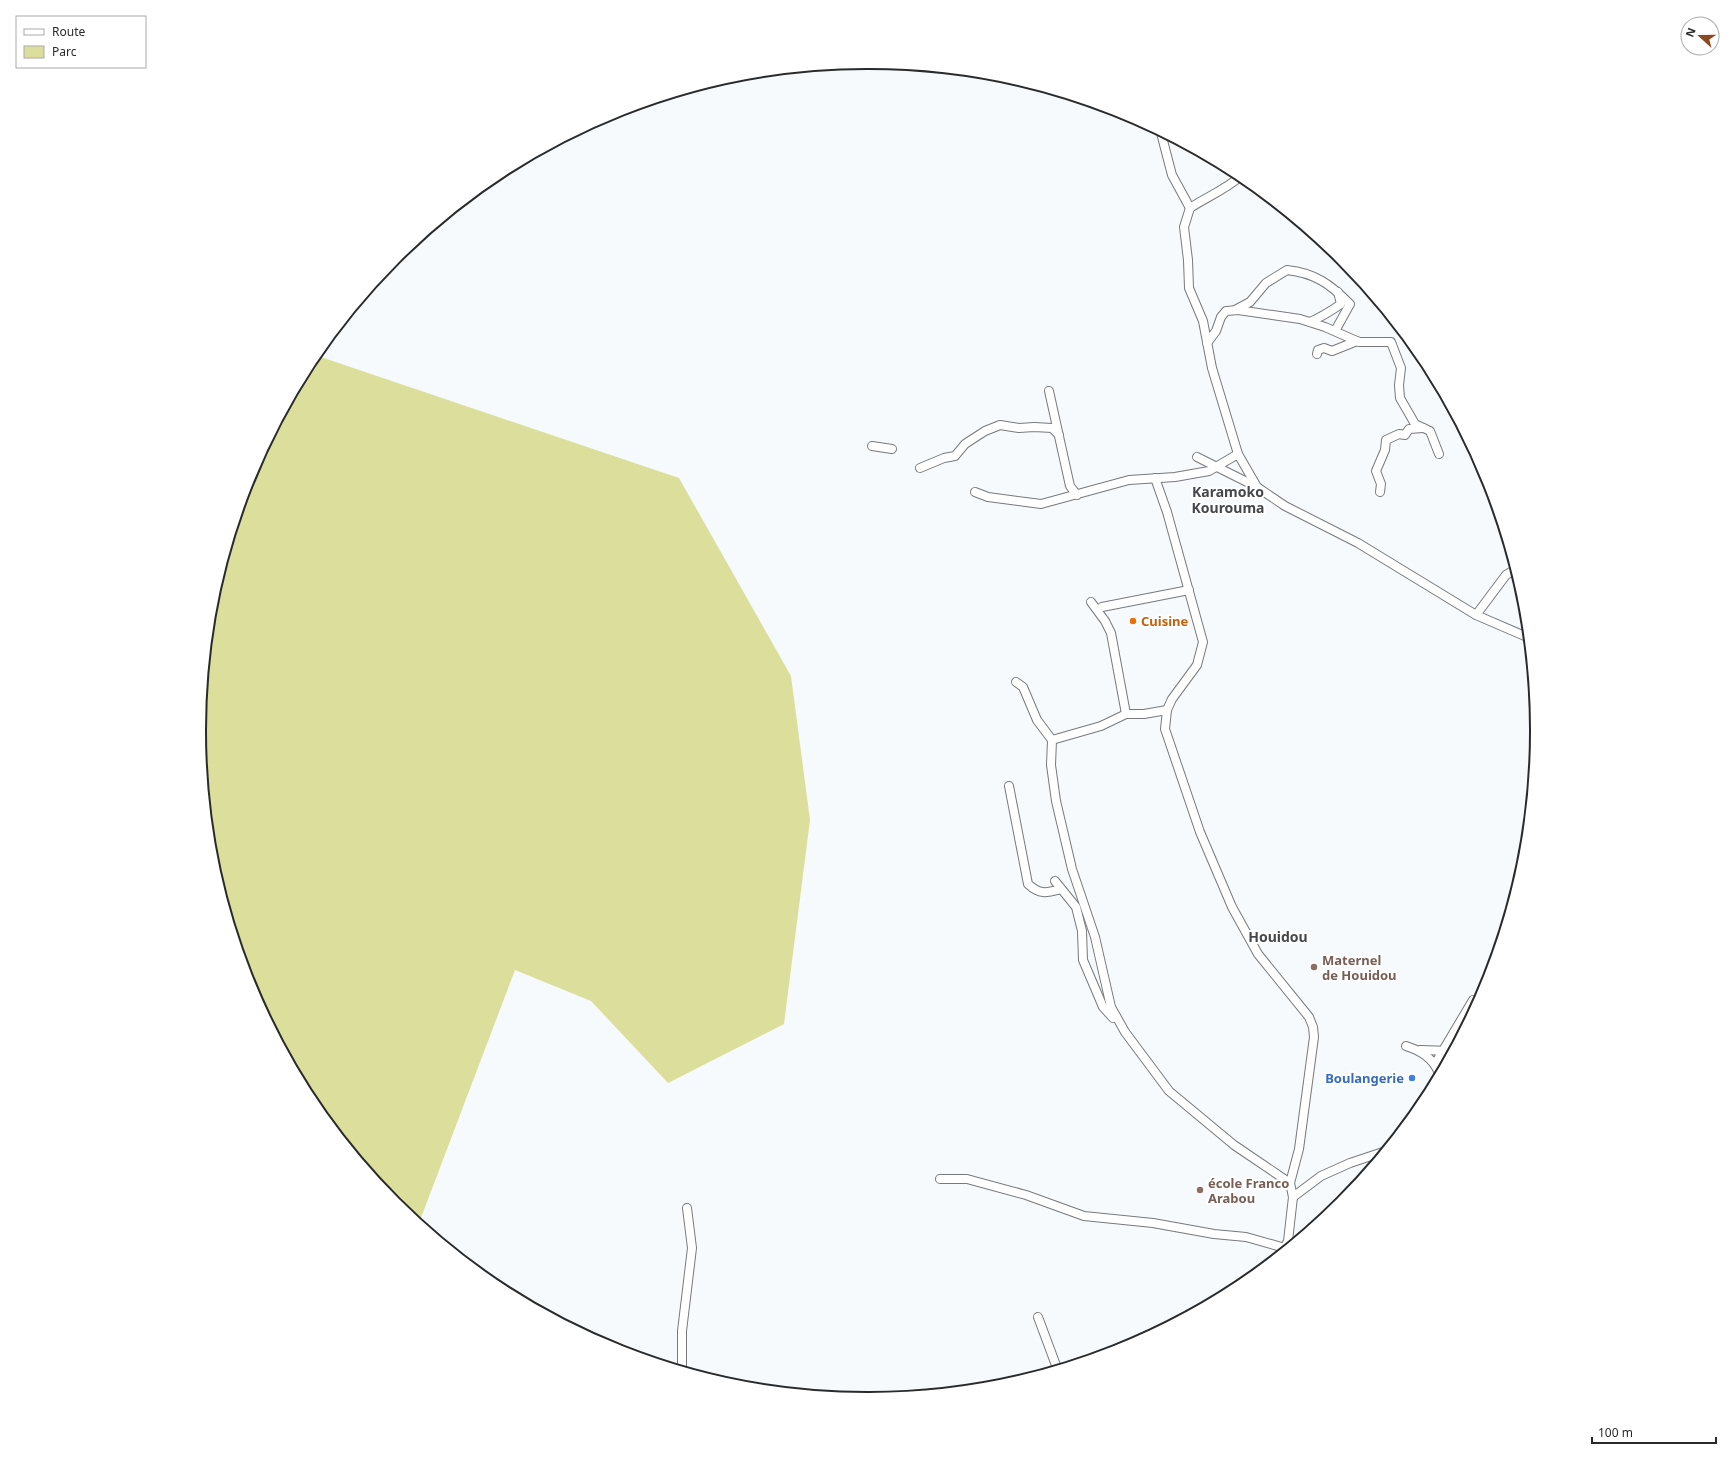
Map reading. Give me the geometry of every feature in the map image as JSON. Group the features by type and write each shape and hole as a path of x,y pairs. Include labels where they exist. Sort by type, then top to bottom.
{"street":[{"path":"1162,138 1172,175 1190,208"},
{"path":"1236,180 1190,208 1184,227 1188,260 1189,288 1203,321 1212,368 1238,454 1257,487"},
{"path":"1207,343 1216,331 1221,316 1226,312 1235,310 1250,302 1266,283 1287,270 1312,275 1338,292 1350,304 1336,331"},
{"path":"1310,322 1325,315 1341,304 1338,292"},
{"path":"1235,310 1271,314 1310,322 1336,331 1359,342 1392,342 1402,368 1399,385 1400,398 1415,424 1430,431 1439,454"},
{"path":"1318,354 1318,350 1324,348 1332,351 1356,341"},
{"path":"1049,391 1070,486 1077,495"},
{"path":"920,468 944,458 955,456 966,444 978,435 1000,425 1019,428 1052,428 1059,435"},
{"path":"1380,492 1381,484 1376,471 1385,450 1386,440 1399,434 1405,435 1409,429 1423,428"},
{"path":"872,446 892,449"},
{"path":"975,492 988,497 1040,504 1129,480 1175,477 1209,470 1238,454"},
{"path":"1197,457 1257,487 1285,506 1358,544 1476,615 1523,635"},
{"path":"1155,478 1167,512 1203,642 1197,665 1172,699 1167,710 1165,729 1200,832 1232,907 1258,954 1309,1017 1313,1027 1314,1037 1299,1149 1290,1183 1293,1197 1287,1242"},
{"path":"1476,615 1506,575 1510,572"},
{"path":"1102,607 1189,590"},
{"path":"1091,602 1106,621 1111,633 1126,714"},
{"path":"1016,682 1023,687 1037,720 1052,740 1051,765 1056,801 1072,870 1096,937 1108,999 1123,1029"},
{"path":"1052,740 1101,726 1126,714 1144,714 1167,710"},
{"path":"1009,786 1028,884 1033,889 1046,893 1061,889"},
{"path":"1055,881 1076,907 1082,931 1082,960 1103,1007 1123,1029 1169,1091 1234,1145 1290,1183"},
{"path":"1406,1046 1420,1050 1446,1051"},
{"path":"1420,1050 1435,1064 1437,1068"},
{"path":"1435,1064 1445,1053"},
{"path":"1293,1197 1321,1176 1350,1163 1375,1155"},
{"path":"940,1179 967,1179 1026,1195 1084,1216 1153,1223 1284,1244"},
{"path":"682,1365 682,1331 692,1248 687,1208"},
{"path":"1038,1317 1056,1364"}],"green space":[{"path":"322,357 679,478 791,676 810,820 784,1024 668,1083 591,1001 515,970 421,1218 371,1167 343,1133 318,1098 295,1061 275,1023 257,984 229,902 219,860 212,817 206,730 208,687 212,644 219,601 229,559 257,477 295,400"}],"place":[{"name":"Cuisine","path":"1133,621"},
{"name":"Maternel de Houidou","path":"1314,967"},
{"name":"Boulangerie","path":"1412,1078"},
{"name":"école Franco Arabou","path":"1200,1190"}],"district":[{"name":"Karamoko Kourouma","path":"1228,500"},
{"name":"Houidou","path":"1278,937"}]}
